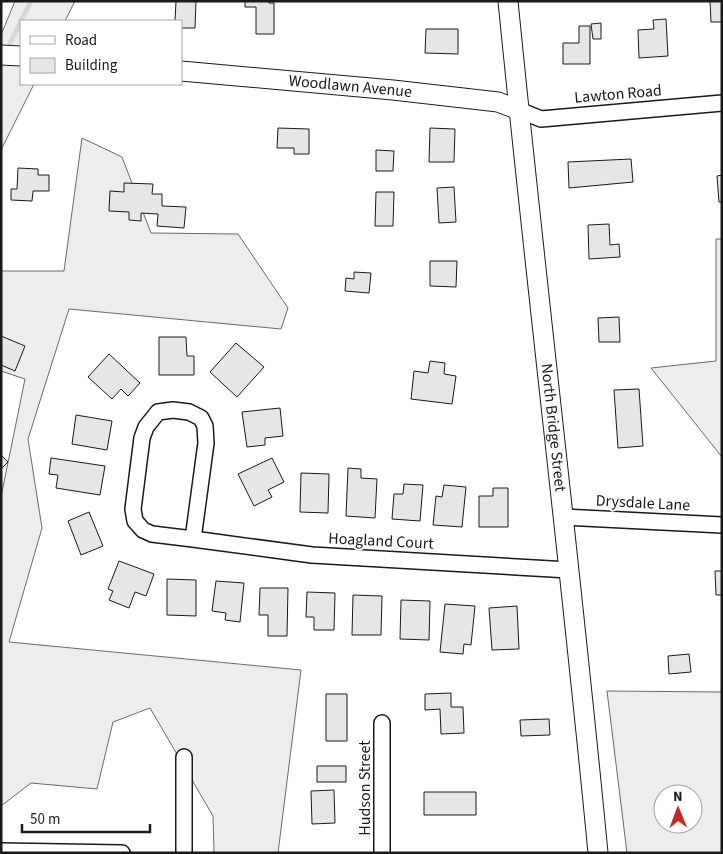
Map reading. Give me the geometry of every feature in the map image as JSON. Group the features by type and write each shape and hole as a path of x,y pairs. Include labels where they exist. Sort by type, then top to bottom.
{"street":[{"name":"North Bridge Street","path":"508,1 518,110 584,702 598,853"},
{"path":"1,54 20,56"},
{"name":"Woodlawn Avenue","path":"182,71 393,90 498,102 518,110"},
{"name":"Lawton Road","path":"518,110 541,119 722,103"},
{"name":"Hoagland Court","path":"193,539 206,443 205,426 201,418 189,412 173,410 158,412 146,427 142,438 133,509 135,521 143,530 152,534 312,555 569,570"},
{"name":"Drysdale Lane","path":"563,517 722,525"},
{"name":"Hudson Street","path":"382,723 382,853"},
{"path":"184,757 184,853"},
{"path":"8,852 122,853"}],"shaded area":[{"path":"15,1 75,1 66,20 20,20 20,85 34,85 1,150 1,35"},
{"path":"82,138 122,157 151,233 238,234 288,308 281,329 69,309 28,439 42,528 9,642 301,670 278,853 214,853 213,816 150,708 113,722 97,789 31,783 1,806 1,497 25,379 1,371 1,271 64,271"},
{"path":"716,239 722,239 722,457 651,368 716,361"},
{"path":"607,691 722,692 722,853 627,853"}],"building":[{"path":"176,1 196,1 195,28 182,28 182,20 175,20"},
{"path":"245,1 269,1 269,3 274,3 274,34 256,34 256,7 245,7"},
{"path":"710,1 722,1 722,22 711,22"},
{"path":"666,19 668,56 639,58 638,30 654,29 653,20"},
{"path":"601,23 601,39 593,39 591,24"},
{"path":"579,26 590,26 590,64 563,64 563,43 579,43"},
{"path":"426,29 458,29 458,54 425,53"},
{"path":"278,128 309,129 309,154 294,154 294,148 277,148"},
{"path":"430,128 455,129 454,162 429,162"},
{"path":"376,150 394,151 393,171 376,171"},
{"path":"631,159 633,182 569,188 568,162"},
{"path":"18,168 38,169 38,175 49,175 49,191 33,191 32,201 11,200 11,189 17,189"},
{"path":"722,175 722,202 719,202 717,176"},
{"path":"124,183 153,184 152,194 162,194 162,206 186,207 184,228 157,226 158,214 141,213 141,221 129,220 129,212 109,211 110,191 124,192"},
{"path":"454,187 456,222 439,223 437,188"},
{"path":"376,192 394,192 393,226 375,226"},
{"path":"609,224 610,245 619,244 620,257 589,259 588,225"},
{"path":"430,261 457,261 456,287 430,286"},
{"path":"354,272 371,273 369,293 345,291 346,278 354,279"},
{"path":"619,317 620,342 599,342 598,318"},
{"path":"1,336 25,346 15,371 1,365"},
{"path":"159,337 186,337 187,356 194,356 194,375 159,375"},
{"path":"236,343 264,367 237,397 210,372"},
{"path":"109,354 140,383 128,396 121,389 112,399 88,377"},
{"path":"430,361 445,363 444,374 456,376 452,404 411,399 414,371 428,373"},
{"path":"639,389 643,446 618,448 614,390"},
{"path":"280,408 283,436 265,438 265,445 247,447 242,412"},
{"path":"76,415 112,421 107,450 72,444"},
{"path":"1,455 8,462 1,469"},
{"path":"51,458 105,466 100,495 56,488 58,475 49,474"},
{"path":"272,458 284,482 268,490 272,497 254,506 238,474"},
{"path":"348,468 361,469 361,478 377,479 375,518 346,516"},
{"path":"301,473 329,474 328,513 300,512"},
{"path":"404,484 423,485 420,521 392,519 394,494 403,494"},
{"path":"444,485 466,487 462,527 433,525 436,496 442,497"},
{"path":"493,488 508,488 508,527 479,527 479,496 493,496"},
{"path":"89,512 103,546 81,555 68,521"},
{"path":"119,561 154,574 146,596 135,592 129,608 109,600 113,591 108,589"},
{"path":"715,571 722,571 722,595 716,595"},
{"path":"167,579 196,580 196,616 167,615"},
{"path":"216,581 244,583 240,622 225,620 226,613 212,611"},
{"path":"260,588 288,588 287,636 268,636 268,615 259,615"},
{"path":"307,592 335,593 334,630 314,630 314,617 306,617"},
{"path":"353,595 382,596 381,635 352,635"},
{"path":"401,600 430,601 429,640 400,639"},
{"path":"445,604 475,606 471,645 464,644 463,654 440,652"},
{"path":"517,606 519,649 492,650 489,608"},
{"path":"689,654 691,672 669,674 668,656"},
{"path":"451,693 451,707 463,707 464,733 441,734 440,709 425,710 425,694"},
{"path":"326,694 347,694 347,741 326,741"},
{"path":"549,719 550,735 521,736 520,720"},
{"path":"317,766 346,766 346,782 317,782"},
{"path":"334,790 335,823 312,824 311,791"},
{"path":"424,792 476,792 476,815 424,815"}],"waterway":[{"path":"22,20 31,1"},
{"path":"10,43 20,23"}]}
